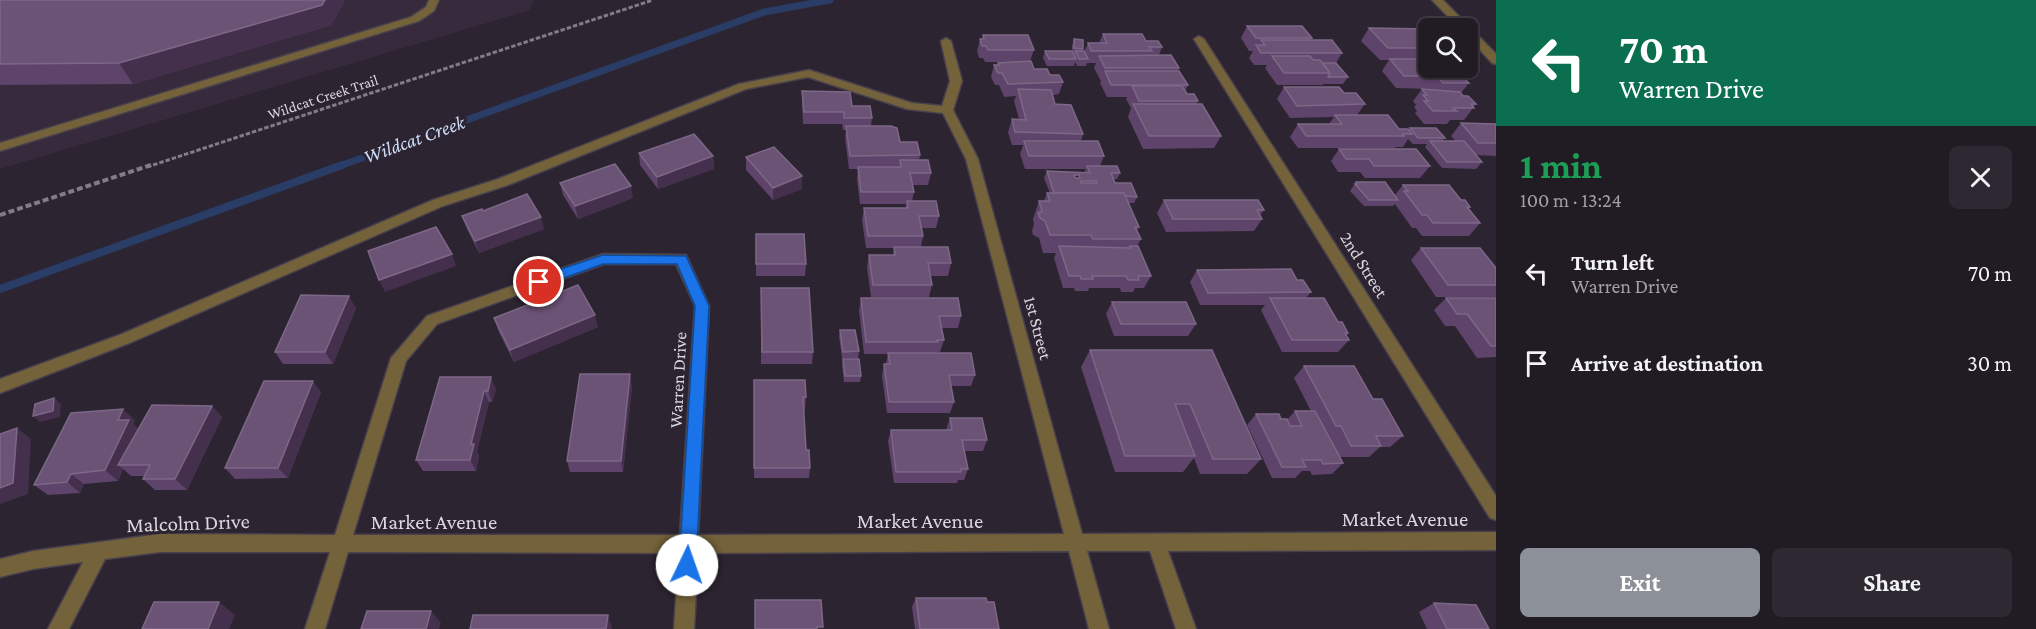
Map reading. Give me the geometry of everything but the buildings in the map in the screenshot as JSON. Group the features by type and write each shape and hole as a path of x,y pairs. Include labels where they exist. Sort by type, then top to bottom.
{"street":[{"path":"0,147 415,19 430,9 434,0"},
{"path":"1437,0 1455,18"},
{"name":"2nd Street","path":"1199,39 1496,512"},
{"path":"0,386 127,338 438,203 503,182 743,86 809,73 911,106 947,110 956,81 946,41"},
{"path":"1478,42 1496,62"},
{"name":"1st Street","path":"947,110 972,159 1099,629"},
{"name":"Warren Drive","path":"343,544 399,358 432,320 603,259 681,259 702,306 688,544"},
{"name":"Market Avenue","path":"343,544 1496,541"},
{"path":"1156,542 1186,629"},
{"name":"Malcolm Drive","path":"0,568 33,560 160,543 343,544"},
{"path":"315,629 343,544"},
{"path":"684,629 688,544"},
{"path":"58,629 99,551"}],"path":[{"name":"Wildcat Creek Trail","path":"0,215 653,0"}],"shaded area":[{"path":"0,0 534,0 530,10 0,169"}],"waterway":[{"name":"Wildcat Creek","path":"337,167 764,12 830,0"},
{"name":"Wildcat Creek","path":"0,289 342,165"}],"route":[{"path":"539,282 603,259 681,259 702,306 687,565"}]}
